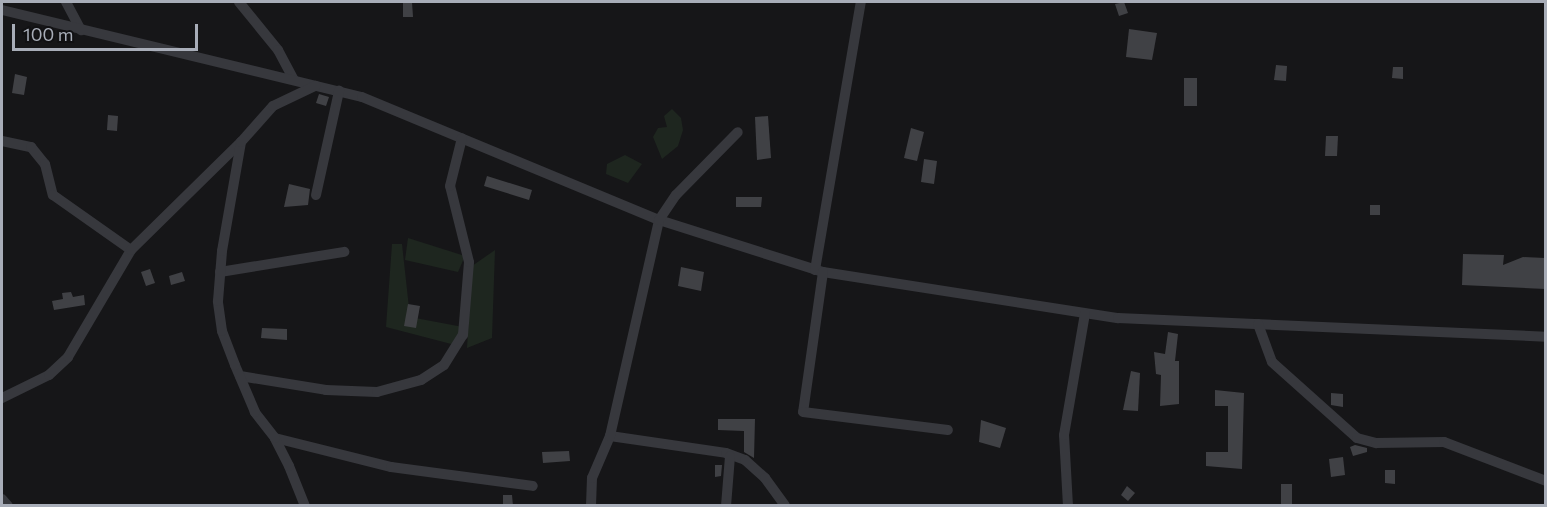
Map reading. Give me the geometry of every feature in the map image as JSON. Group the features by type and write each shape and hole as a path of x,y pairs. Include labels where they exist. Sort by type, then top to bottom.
{"street":[{"path":"66,2 81,30"},
{"path":"239,2 278,50 294,80"},
{"path":"861,2 819,271 803,412 948,430"},
{"path":"2,10 339,91 462,138 659,220 819,271 1085,314 1545,337"},
{"path":"2,398 49,375 68,357 131,250 241,142 273,106 315,86"},
{"path":"316,195 339,91"},
{"path":"591,506 592,478 610,436 659,220 676,195 738,132"},
{"path":"240,376 326,390 377,392 421,380 444,365 463,335 469,262 450,186 462,138"},
{"path":"2,141 31,147 45,164 53,195 131,250"},
{"path":"241,142 220,272 222,331 255,412 275,438 305,506"},
{"path":"220,272 345,252"},
{"path":"1068,506 1064,435 1085,314"},
{"path":"1258,324 1272,362 1357,438 1376,443 1444,442 1545,481"},
{"path":"610,436 730,456 751,464 785,506"},
{"path":"275,438 391,467 533,486"},
{"path":"726,506 730,456"},
{"path":"2,499 8,506"}],"shaded area":[{"path":"672,109 681,118 683,130 678,146 662,159 653,137 658,128 667,127 664,116"},
{"path":"625,155 642,164 628,183 606,174 607,164"},
{"path":"408,238 465,256 458,272 405,260"},
{"path":"392,244 402,244 410,317 463,327 459,346 386,327"},
{"path":"495,250 492,338 467,348 472,266"}],"building":[{"path":"403,2 412,2 413,17 403,17"},
{"path":"1124,2 1128,13 1119,16 1115,4"},
{"path":"1129,29 1157,33 1152,60 1126,57"},
{"path":"1276,65 1287,66 1286,81 1274,80"},
{"path":"1393,67 1403,67 1403,79 1392,78"},
{"path":"15,74 27,77 24,95 12,93"},
{"path":"1184,78 1197,78 1197,106 1184,106"},
{"path":"319,94 329,97 326,106 316,103"},
{"path":"108,115 118,116 117,131 107,130"},
{"path":"768,116 771,158 757,160 755,117"},
{"path":"911,128 924,132 917,161 904,158"},
{"path":"1326,136 1338,136 1337,156 1325,156"},
{"path":"924,159 937,161 934,184 921,182"},
{"path":"487,176 532,190 529,200 484,186"},
{"path":"289,184 310,189 308,205 284,207"},
{"path":"736,197 762,197 761,207 736,207"},
{"path":"1370,205 1380,205 1380,215 1370,215"},
{"path":"1463,254 1504,255 1503,265 1523,257 1545,258 1545,289 1462,285"},
{"path":"681,267 704,272 701,291 678,286"},
{"path":"150,269 155,283 146,286 141,272"},
{"path":"182,272 185,281 171,285 169,276"},
{"path":"71,292 73,297 84,295 85,305 54,310 52,301 63,299 62,293"},
{"path":"408,304 420,306 416,328 404,326"},
{"path":"262,328 287,329 287,340 261,338"},
{"path":"1168,332 1178,334 1175,361 1179,361 1179,404 1160,406 1161,375 1156,374 1154,352 1165,354"},
{"path":"1131,371 1140,373 1138,411 1123,410"},
{"path":"1215,390 1244,393 1242,469 1206,466 1206,452 1228,452 1228,406 1215,406"},
{"path":"1331,393 1343,394 1343,407 1331,405"},
{"path":"718,419 755,419 754,458 744,452 744,431 718,430"},
{"path":"981,420 1006,428 1000,448 979,442"},
{"path":"1355,445 1367,448 1367,452 1353,456 1350,447"},
{"path":"569,451 570,461 543,463 542,452"},
{"path":"1343,457 1345,475 1331,477 1329,459"},
{"path":"715,465 722,465 721,476 715,477"},
{"path":"1385,470 1395,470 1395,484 1385,483"},
{"path":"1281,484 1292,484 1292,506 1281,506"},
{"path":"1127,486 1135,493 1128,501 1121,495"},
{"path":"503,495 512,495 513,506 503,506"}]}
